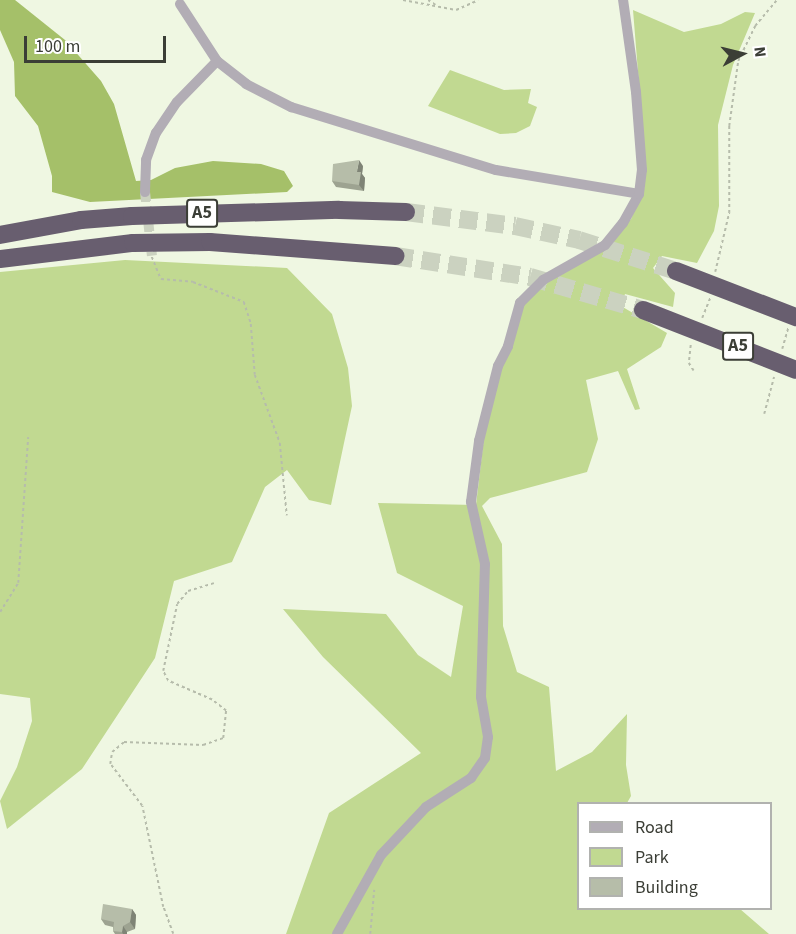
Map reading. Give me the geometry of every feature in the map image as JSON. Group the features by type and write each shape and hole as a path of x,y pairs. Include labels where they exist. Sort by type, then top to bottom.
{"highway":[{"name":"Α5","path":"0,235 81,220 132,216 301,210 406,212"},
{"name":"Α5","path":"0,259 134,243 210,242 395,256"},
{"name":"Α5","path":"676,271 708,281 796,317"},
{"name":"Α5","path":"644,310 680,322 796,370"}],"street":[{"path":"337,934 381,855 426,807 471,778 485,758 488,737 481,697 485,564 471,495 491,390 520,303 543,280 608,242 639,194 642,170 636,92 623,0"},
{"path":"180,4 217,61 275,100 351,127 496,170 639,194"},
{"path":"145,192 146,160 156,133 177,102 217,61"}],"path":[{"path":"403,0 456,10 478,0"},
{"path":"428,0 440,7"},
{"path":"698,327 708,281 729,213 729,126 738,61 755,26 777,0"},
{"path":"152,256 161,279 193,282 244,302 251,324 255,375 280,443 286,516"},
{"path":"694,338 689,355 694,371"},
{"path":"0,612 18,584 28,437"},
{"path":"173,934 163,908 142,806 110,764 112,752 124,742 203,745 222,738 226,711 212,700 168,681 163,671 177,604 188,591 214,583"},
{"path":"370,934 375,887"}],"green space":[{"path":"0,0 15,0 65,40 101,81 114,104 136,181 151,180 175,168 213,161 261,164 284,171 293,186 287,192 90,202 52,192 52,176 38,126 15,96 14,62 0,30"},
{"path":"633,10 684,32 721,24 745,12 755,13 733,65 718,125 719,206 714,231 697,263 662,256 653,268 675,293 673,307 625,294 621,306 667,333 661,347 627,369 640,409 635,410 618,371 586,380 598,439 587,472 490,498 482,506 502,544 503,626 517,672 549,687 556,771 592,752 627,714 626,765 631,796 628,802 577,802 577,910 741,910 769,934 286,934 329,813 421,753 323,657 283,609 386,614 418,655 451,677 463,606 397,573 378,503 476,505 484,437 499,372 521,306 553,278 601,252 631,219 644,189 646,171"},
{"path":"450,70 504,90 531,89 528,103 537,107 530,126 516,133 500,134 428,106"},
{"path":"125,260 287,268 332,314 348,368 352,406 331,505 309,500 287,470 265,487 232,562 174,581 155,658 82,769 7,829 0,801 17,767 32,721 30,698 0,694 0,272"}],"building":[{"path":"359,160 357,172 361,172 359,185 332,181 333,164"},
{"path":"103,904 132,909 130,922 123,926 122,932 113,931 114,922 101,919"}],"tunnel":[{"path":"145,192 152,256"},
{"path":"406,212 515,226 579,240 676,271"},
{"path":"395,256 530,277 643,310"}]}
